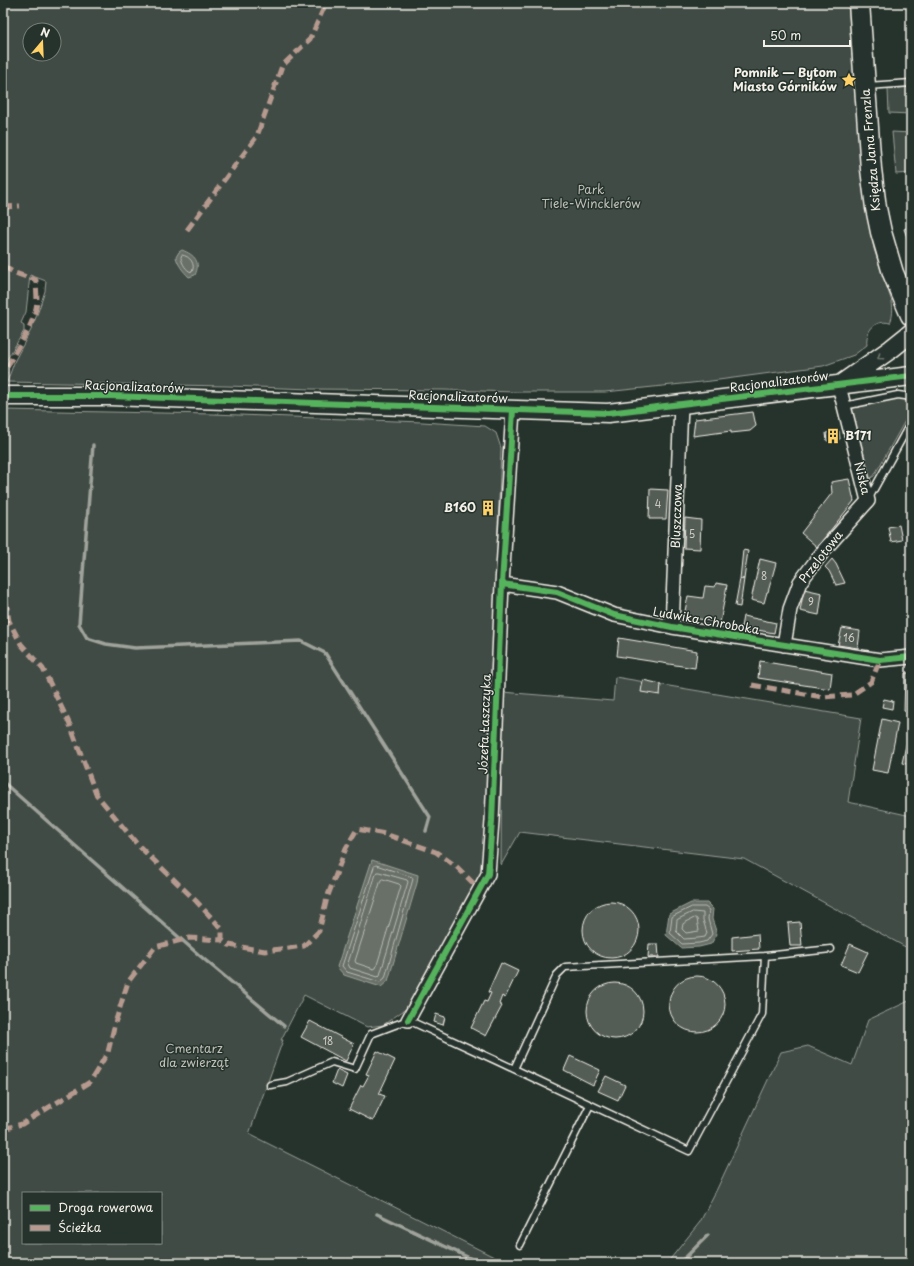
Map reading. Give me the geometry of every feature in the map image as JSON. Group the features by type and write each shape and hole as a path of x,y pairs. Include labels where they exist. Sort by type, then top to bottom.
{"main road":[{"name":"Księdza Jana Frenzla","path":"859,3 871,169 876,208 891,266 911,315"}],"street":[{"name":"Racjonalizatorów","path":"839,386 911,333"},
{"name":"Racjonalizatorów","path":"3,396 118,397 608,413 911,376"},
{"name":"Niska","path":"839,386 868,501"},
{"name":"Bluszczowa","path":"672,627 681,405"},
{"name":"Józefa Łaszczyka","path":"408,1020 488,874 512,410"},
{"name":"Przelotowa","path":"784,645 790,609 800,582 825,549 868,501"},
{"name":"Ludwika Chroboka","path":"502,584 557,592 614,615 672,627 880,660 911,657"}],"lane":[{"path":"865,86 911,83"},
{"path":"844,406 898,395 911,398"},
{"path":"868,501 911,422"},
{"path":"514,1069 557,975 565,967 765,956 831,949"},
{"path":"270,1085 286,1082 332,1062 355,1069 371,1034 408,1020 689,1151 762,1014 765,956"},
{"path":"520,1245 590,1105"}],"green space":[{"name":"Park Tiele-Wincklerów","path":"3,3 848,3 863,190 874,249 892,302 893,310 890,323 880,323 872,327 869,331 867,345 854,355 823,366 711,381 605,392 312,389 7,382 15,360 31,330 45,291 46,281 30,275 26,312 21,323 24,325 24,331 3,366"},
{"path":"911,87 911,114 889,113 888,89"},
{"path":"892,132 911,133 911,173 896,174"},
{"path":"900,398 905,399 908,402 911,410 874,476 869,479 851,410 853,408"},
{"name":"Cmentarz dla zwierząt","path":"3,410 213,414 422,422 485,426 496,433 501,448 485,862 483,874 407,1008 383,1025 367,1027 304,995 281,1040 283,1040 249,1134 506,1263 3,1263"},
{"path":"615,677 861,718 848,802 911,816 911,950 744,859 520,832 501,865 502,692 613,701"},
{"path":"911,1000 911,1263 667,1263 700,1222 781,1052 808,1046 852,1065 868,1020"}],"water":[{"path":"182,250 190,254 196,260 197,270 195,275 189,277 178,263 176,257"},
{"path":"372,860 418,875 417,883 388,981 381,987 344,975 337,967"},
{"path":"691,903 707,903 713,909 712,919 717,934 711,944 699,947 681,948 666,935 669,914"}],"building":[{"path":"911,226 911,245 910,245 904,229"},
{"path":"753,412 756,426 750,431 731,433 731,431 693,436 695,419"},
{"name":"B171","path":"839,431 840,439 827,441 826,433"},
{"path":"849,479 854,501 817,547 801,533 832,493 831,482"},
{"path":"650,489 668,490 666,519 649,519"},
{"name":"B160","path":"484,504 492,505 491,513 483,512"},
{"path":"685,518 701,520 700,549 684,548"},
{"path":"899,525 902,540 891,542 888,527"},
{"path":"743,550 748,551 744,579 740,579"},
{"path":"760,559 776,563 764,603 751,600"},
{"path":"832,559 845,583 836,585 829,571 825,567"},
{"path":"740,579 744,579 740,607 735,606"},
{"path":"716,583 727,585 720,623 684,616 688,596 703,598 705,586 715,587"},
{"path":"804,589 822,593 819,615 800,611"},
{"path":"743,616 776,623 774,633 741,627"},
{"path":"842,628 860,631 858,648 838,645"},
{"path":"619,638 697,651 695,668 617,656"},
{"path":"760,661 832,673 830,689 758,678"},
{"path":"905,673 911,673 911,713 904,711"},
{"path":"643,680 661,684 660,695 641,692"},
{"path":"884,699 893,701 892,709 882,707"},
{"path":"882,719 898,723 888,773 872,770"},
{"path":"911,723 911,765 902,763"},
{"path":"611,902 622,904 631,910 637,919 639,930 637,941 631,950 622,956 611,958 600,956 591,950 585,941 583,930 585,919 591,910 600,904"},
{"path":"800,922 802,946 790,946 788,923"},
{"path":"758,934 759,949 732,951 732,937"},
{"path":"649,944 658,944 659,957 648,957"},
{"path":"850,944 868,952 858,972 841,965"},
{"path":"501,963 518,971 505,998 502,996 499,1004 502,1006 486,1036 471,1028 484,1001 487,1002 491,993 488,992"},
{"path":"697,976 708,978 717,984 723,993 725,1004 723,1015 717,1024 708,1030 697,1032 686,1030 677,1024 671,1015 669,1004 671,993 677,984 686,978"},
{"path":"610,983 620,983 635,991 641,1000 643,1011 641,1022 635,1031 620,1039 610,1039 599,1034 592,1027 587,1016 587,1006 592,995 599,988"},
{"path":"436,1014 445,1017 443,1025 434,1022"},
{"path":"310,1021 354,1044 346,1061 301,1037"},
{"path":"377,1051 395,1060 379,1094 385,1096 373,1121 349,1109 361,1085 363,1086 369,1075 366,1074"},
{"path":"570,1056 600,1070 593,1085 564,1070"},
{"path":"337,1070 347,1075 342,1088 332,1083"},
{"path":"606,1076 625,1085 618,1100 598,1091"}],"waterway":[{"path":"93,445 79,624 87,638 106,644 135,648 301,641 325,653 430,817 426,831"},
{"path":"3,782 199,955 284,1026"},
{"path":"377,1214 480,1263"},
{"path":"680,1263 708,1235"}],"marked path":[{"path":"187,230 257,136 282,66 310,39 326,3"},
{"path":"3,6 8,6"},
{"path":"3,207 20,206"},
{"path":"3,266 15,273 36,280 37,298 36,308 30,326 3,378"},
{"path":"3,570 9,621 21,644 43,669 70,725 96,794 137,844 196,901 222,929 222,940 229,945 265,951 304,946 319,931 327,898 346,848 357,829 385,834 436,852 456,866 479,889"},
{"path":"752,685 823,697 852,695 871,682 880,660"},
{"path":"3,1129 22,1124 90,1082 108,1052 115,1023 128,982 155,947 190,938 222,940"}],"cycle path":[{"path":"3,396 110,396 608,413 911,376"},
{"path":"408,1020 488,874 492,821 502,584 513,410"},
{"path":"502,584 557,592 614,615 672,627 880,660 911,657"}],"place":[{"name":"Pomnik — Bytom Miasto Górników","path":"849,80"},
{"name":"B171","path":"833,436"},
{"name":"B160","path":"488,508"}]}
